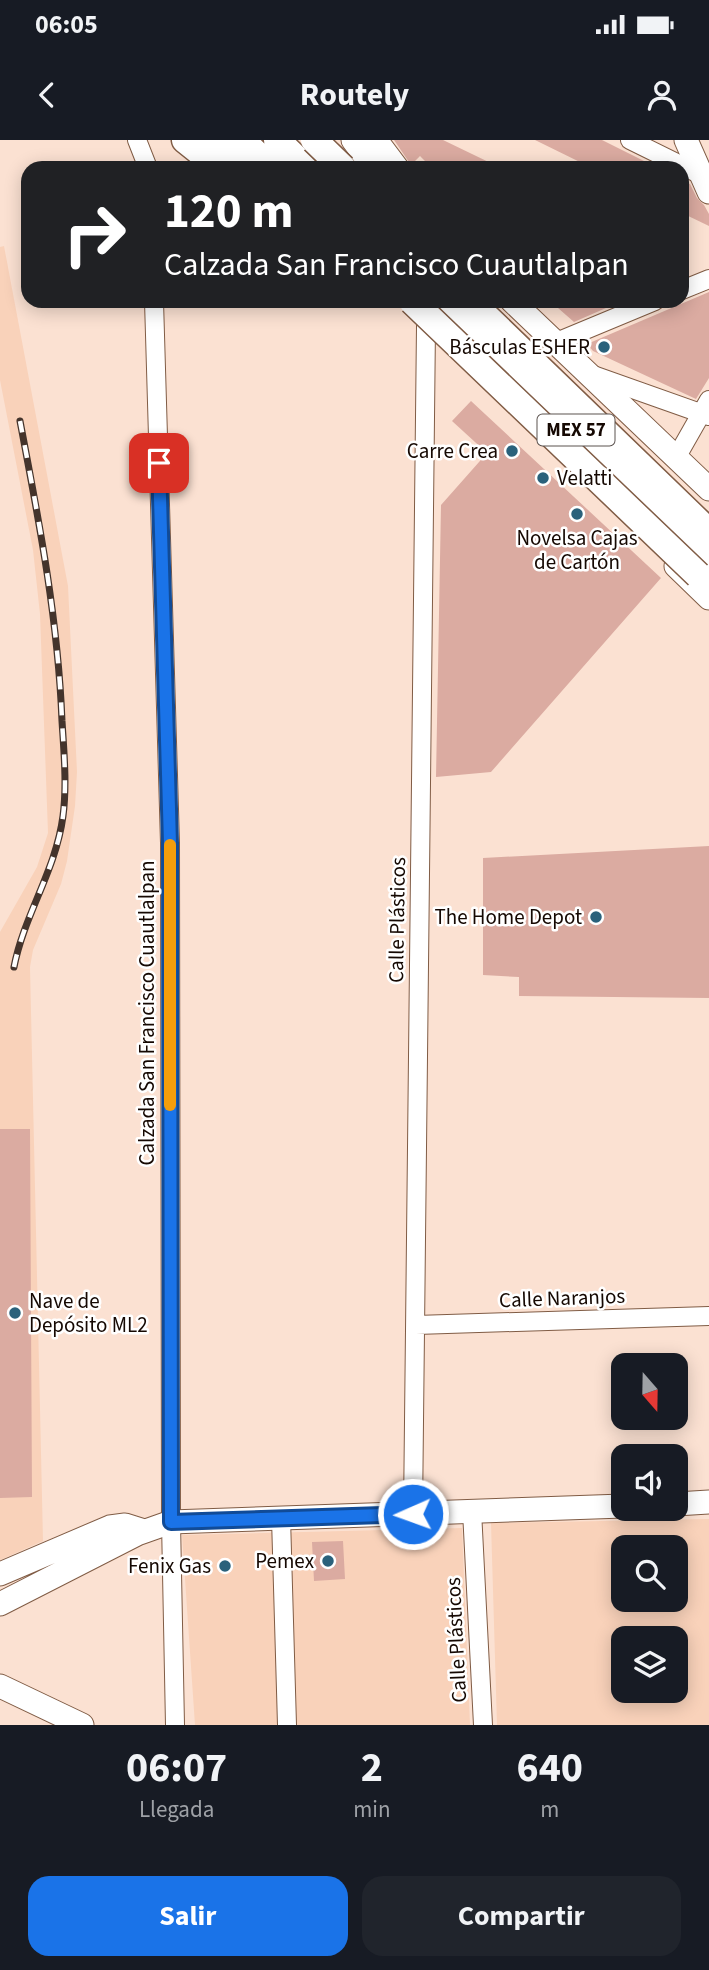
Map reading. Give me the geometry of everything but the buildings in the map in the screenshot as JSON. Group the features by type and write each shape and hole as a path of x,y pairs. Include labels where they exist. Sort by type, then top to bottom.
{"highway":[{"path":"185,140 211,161"},
{"path":"212,140 238,161"},
{"path":"242,140 264,161"},
{"path":"277,140 335,160"},
{"path":"305,140 335,160"},
{"path":"317,140 335,160"},
{"path":"419,308 709,586"},
{"name":"MEX 57","path":"450,308 709,560"},
{"name":"MEX 57","path":"477,308 709,532"},
{"path":"488,308 709,520"},
{"path":"495,308 709,512"},
{"path":"611,503 661,513"}],"main road":[{"path":"221,140 244,161"},
{"path":"250,140 263,140"},
{"path":"376,140 392,161"},
{"path":"686,140 705,183"},
{"path":"406,308 709,598"},
{"path":"519,308 709,489"},
{"path":"688,1503 709,1502"},
{"path":"0,1604 144,1531 171,1522 611,1506"},
{"path":"0,1574 110,1527 125,1525 144,1531"},
{"path":"0,1686 82,1725"}],"street":[{"path":"137,140 145,161"},
{"path":"630,140 667,161"},
{"path":"689,174 705,183"},
{"path":"689,287 709,279"},
{"name":"Calzada San Francisco Cuautlalpan","path":"154,308 170,843 171,1522 175,1725"},
{"path":"554,343 638,308"},
{"name":"Calle Plásticos","path":"413,1514 426,326"},
{"path":"586,373 707,409 676,458"},
{"name":"Calle Naranjos","path":"415,1325 709,1317"},
{"name":"Calle Plásticos","path":"472,1511 483,1725"},
{"path":"281,1518 287,1725"}],"shaded area":[{"path":"4,246 68,586 77,772 67,861 61,884 33,950 30,967 43,1541 0,1560 0,932 37,867 48,833 40,614 33,550 0,380 0,247"},
{"path":"709,1519 709,1725 497,1725 491,1523"},
{"path":"462,1528 470,1725 195,1725 182,1535"}],"railway":[{"path":"14,967 25,929 54,855 63,816 65,781 60,683 52,608 20,421"}],"slow traffic":[{"path":"170,845 170,1105"}],"place":[{"name":"Básculas ESHER","path":"604,347"},
{"name":"Carre Crea","path":"512,451"},
{"name":"Velatti","path":"543,478"},
{"name":"Novelsa Cajas de Cartón","path":"577,514"},
{"name":"The Home Depot","path":"596,917"},
{"name":"Nave de Depósito ML2","path":"15,1313"},
{"name":"Pemex","path":"328,1561"},
{"name":"Fenix Gas","path":"225,1566"}],"route":[{"path":"159,463 170,843 171,1522 413,1514"}]}
